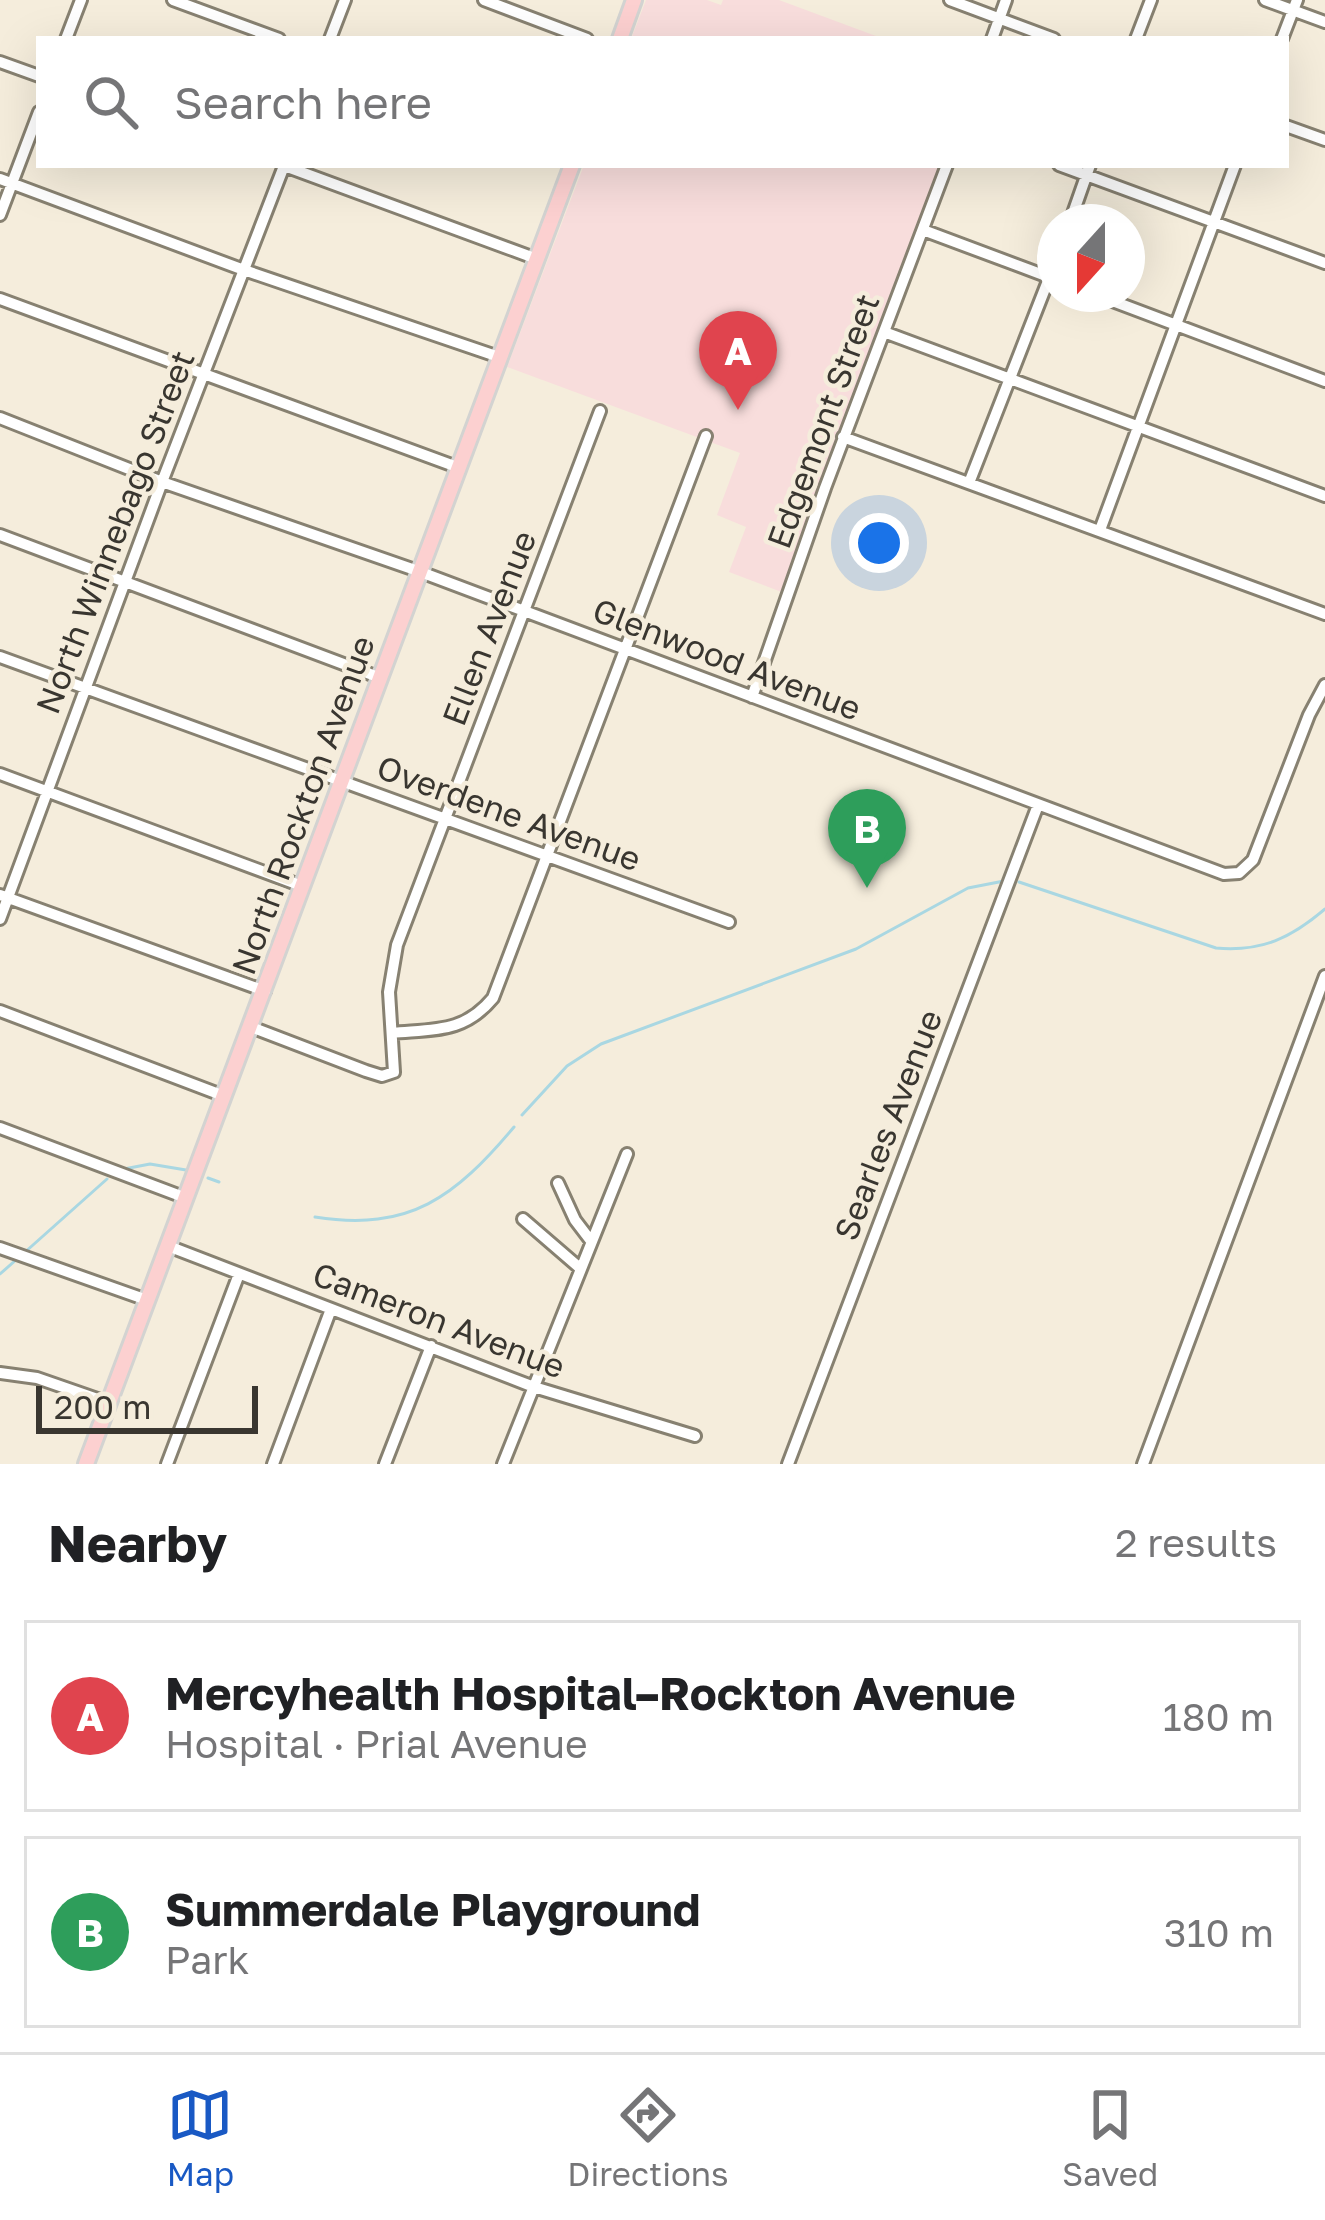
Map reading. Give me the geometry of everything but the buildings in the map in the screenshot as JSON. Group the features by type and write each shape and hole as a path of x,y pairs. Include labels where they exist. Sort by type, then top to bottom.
{"main road":[{"path":"621,36 634,0"},
{"name":"North Rockton Avenue","path":"86,1464 571,168"}],"street":[{"path":"67,36 81,0"},
{"path":"173,0 271,36"},
{"path":"331,36 345,0"},
{"path":"484,0 578,36"},
{"path":"950,0 1046,36"},
{"path":"993,36 1006,0"},
{"path":"1137,36 1151,0"},
{"path":"1264,0 1295,5 1325,22"},
{"path":"1283,36 1295,5"},
{"path":"0,62 36,75"},
{"path":"0,215 6,182 36,118"},
{"path":"1289,126 1325,140"},
{"name":"North Winnebago Street","path":"0,919 4,897 282,168"},
{"path":"291,168 537,259"},
{"name":"Edgemont Street","path":"752,697 843,437 946,168"},
{"path":"1100,530 1234,168"},
{"path":"1076,204 1088,170 1325,263"},
{"path":"6,182 499,357"},
{"path":"923,230 1037,272"},
{"path":"0,299 457,467"},
{"path":"969,483 1038,312"},
{"path":"1142,312 1325,381"},
{"path":"884,332 1325,496"},
{"name":"Ellen Avenue","path":"251,1027 366,1071 382,1076 394,1072 389,992 397,945 600,411"},
{"name":"Glenwood Avenue","path":"0,418 1215,872 1239,873 1253,860 1325,685"},
{"path":"392,1033 449,1028 476,1018 493,998 706,436"},
{"path":"843,437 1325,614"},
{"path":"0,536 378,677"},
{"name":"Overdene Avenue","path":"0,657 729,922"},
{"path":"0,774 302,886"},
{"name":"Searles Avenue","path":"788,1464 1038,805"},
{"path":"4,897 265,991"},
{"path":"1143,1464 1325,976"},
{"path":"0,1011 224,1096"},
{"path":"0,1129 186,1198"},
{"path":"503,1464 627,1154"},
{"path":"557,1183 591,1241"},
{"path":"523,1219 581,1269"},
{"name":"Cameron Avenue","path":"168,1246 534,1387 695,1436"},
{"path":"0,1248 147,1300"},
{"path":"167,1464 239,1274"},
{"path":"273,1464 332,1309"},
{"path":"385,1464 431,1346"},
{"path":"0,1373 37,1378 109,1403"}],"shaded area":[{"path":"646,0 707,0 721,5 723,0 779,0 876,36 632,36"},
{"path":"583,168 943,168 784,593 729,572 746,527 717,515 740,453 507,367"}],"waterway":[{"path":"522,1115 567,1066 601,1044 856,949 968,888 1004,881"},
{"path":"1019,882 1216,948 1248,948 1275,941 1325,909"},
{"path":"315,1217 378,1219 428,1204 471,1173 514,1127"},
{"path":"124,1169 150,1164 186,1170"},
{"path":"208,1178 219,1182"},
{"path":"24,1253 107,1179"},
{"path":"0,1274 17,1259"}],"place":[{"name":"Mercyhealth Hospital–Rockton Avenue","path":"738,410"},
{"name":"Summerdale Playground","path":"867,888"}]}
